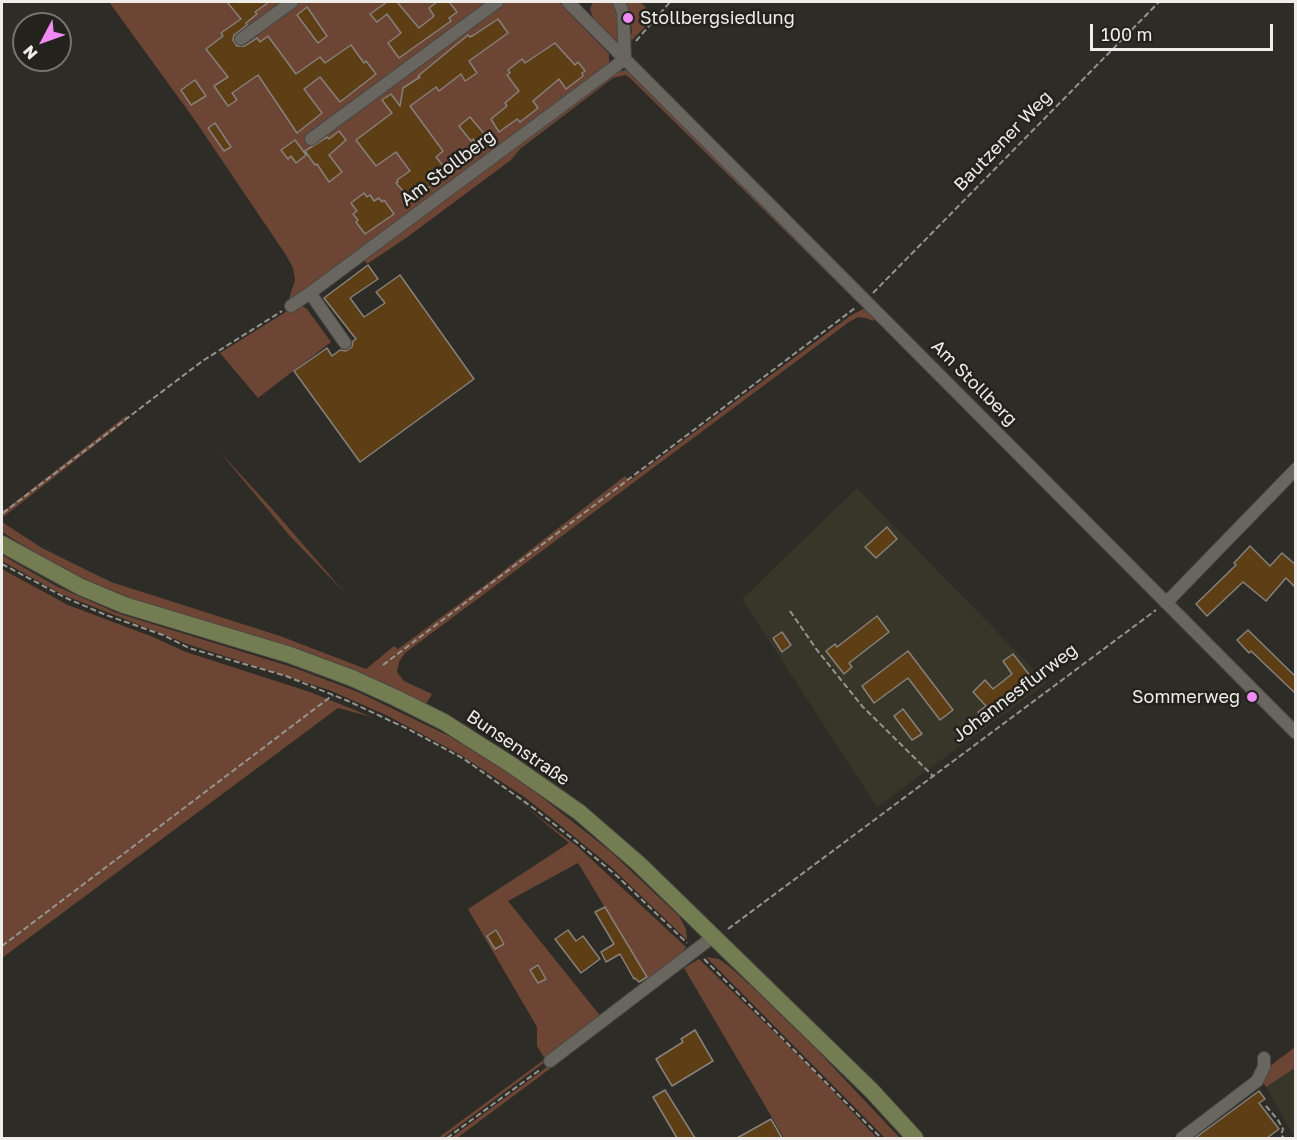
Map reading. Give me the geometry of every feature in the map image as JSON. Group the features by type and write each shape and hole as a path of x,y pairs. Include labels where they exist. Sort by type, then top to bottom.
{"main road":[{"name":"Bunsenstraße","path":"2,544 81,587 124,605 290,655 361,682 444,722 520,770 579,812 719,933 915,1138"}],"street":[{"path":"242,39 292,2"},
{"path":"312,139 496,2"},
{"name":"Am Stollberg","path":"568,2 626,52 867,300 1295,732"},
{"path":"585,2 585,18"},
{"path":"619,2 623,13 626,52"},
{"name":"Am Stollberg","path":"291,306 626,52"},
{"path":"310,293 345,344"},
{"path":"1166,603 1296,469"},
{"path":"550,1062 719,933"},
{"path":"1182,1138 1257,1081 1264,1067 1264,1058"}],"path":[{"path":"626,52 670,2"},
{"name":"Bautzener Weg","path":"383,665 867,300 1159,2"},
{"path":"3,513 204,360 291,306"},
{"path":"2,564 66,598 163,635 189,648 286,676 333,695 408,729 464,759 532,807 616,876 695,951 881,1138"},
{"name":"Johannesflurweg","path":"719,933 736,924 1166,603"},
{"path":"790,611 817,650 862,706 934,777"},
{"path":"2,946 333,695"},
{"path":"447,1138 550,1062"},
{"path":"1266,1106 1278,1120 1283,1129 1281,1135 1284,1138"}],"shaded area":[{"path":"109,2 284,2 243,43 300,2 488,2 446,44 505,2 559,2 609,54 609,64 288,302 295,280 293,268 286,255 194,119"},
{"path":"593,2 615,2 617,4 621,46 594,21 590,9"},
{"path":"624,2 640,2 653,14 644,28 629,43 629,34 632,33 631,24 634,23"},
{"path":"627,70 632,72 860,299 857,302 625,75 613,78 520,149 511,160 367,264 364,259 614,72"},
{"path":"301,305 307,309 331,342 258,398 220,353 292,308"},
{"path":"867,307 877,317 873,321 858,317 849,322 405,653 399,662 397,672 404,681 432,694 426,704 143,603 91,582 52,563 2,532 2,522 42,548 111,582 280,636 366,669 394,646 398,649 493,579 625,476 629,481 850,316"},
{"path":"127,415 126,421 2,518 2,510"},
{"path":"218,450 275,512 345,593 289,535"},
{"path":"857,488 1047,683 877,807 742,599"},
{"path":"2,555 56,586 117,613 295,668 358,692 449,736 520,780 611,852 679,916 686,929 687,940 610,866 555,821 523,796 459,754 388,716 329,690 190,645 61,594 2,561"},
{"path":"2,569 68,605 186,652 310,692 372,717 338,708 2,958"},
{"path":"527,808 577,846 686,947 682,953 649,980 578,863 508,901 602,1018 585,1030 590,1039 457,1138 451,1138 555,1061 553,1056 443,1138 438,1138 545,1059 537,1046 537,1027 468,909 569,843"},
{"path":"706,957 719,959 751,986 817,1050 900,1138 885,1138"},
{"path":"699,959 811,1068 877,1138 784,1138 684,968"},
{"path":"1295,1047 1295,1068 1266,1087 1258,1075"},
{"path":"1295,1068 1295,1138 1266,1087"}],"building":[{"path":"227,2 269,2 255,12 257,14 246,23 247,25 234,35 233,40 237,46 245,46 257,38 260,42 268,36 296,74 320,57 325,63 351,45 364,63 366,61 376,74 340,102 320,77 304,89 322,113 297,133 258,75 232,93 237,100 228,106 214,86 228,77 206,49 223,36 221,33 241,19"},
{"path":"387,2 397,2 419,28 434,16 429,8 437,2 449,2 457,12 449,18 451,21 399,58 388,43 401,33 387,14 377,22 370,14"},
{"path":"307,7 327,36 318,43 297,15"},
{"path":"498,19 508,33 469,61 477,73 465,81 461,74 439,91 436,87 410,106 443,151 436,157 448,172 412,201 396,183 410,171 396,152 376,166 356,140 392,113 382,100 391,94 400,106 403,88 420,77 418,76 468,35 470,37 474,35"},
{"path":"555,43 575,65 578,62 585,71 582,73 583,76 566,89 559,79 533,101 538,108 520,122 517,119 499,132 491,119 507,106 505,103 519,91 507,75 510,73 508,70 522,59 525,63"},
{"path":"195,80 206,96 191,105 181,90"},
{"path":"470,117 491,142 482,150 459,126"},
{"path":"215,123 231,147 224,151 208,128"},
{"path":"339,131 346,140 329,155 342,172 329,182 305,151 327,137 329,139"},
{"path":"295,140 306,155 296,163 291,156 288,159 281,150"},
{"path":"364,193 367,197 370,195 374,201 379,198 382,202 384,200 394,214 365,234 356,222 358,220 353,214 357,211 351,203"},
{"path":"368,265 378,279 350,298 364,317 385,303 376,292 400,275 474,379 360,462 294,371 327,348 332,356 340,350 346,351 352,347 356,339 324,298"},
{"path":"887,527 897,539 876,558 865,547"},
{"path":"1250,546 1270,566 1282,553 1296,565 1296,588 1286,578 1266,601 1243,582 1207,616 1196,604 1236,565 1234,563"},
{"path":"877,616 889,632 849,663 852,667 844,674 826,651 835,644 837,647"},
{"path":"1248,630 1296,677 1296,694 1237,640"},
{"path":"782,632 791,645 782,652 773,638"},
{"path":"908,651 953,710 940,720 908,678 874,703 862,686"},
{"path":"1013,654 1035,682 985,720 978,712 986,706 973,692 985,680 993,689 1012,674 1003,661"},
{"path":"903,709 922,734 912,740 894,716"},
{"path":"605,907 647,977 639,982 634,979 620,954 606,962 601,952 614,944 595,912"},
{"path":"496,930 504,944 495,949 487,936"},
{"path":"568,930 576,941 583,936 600,959 581,973 555,939"},
{"path":"538,965 546,979 538,983 530,970"},
{"path":"695,1030 713,1061 672,1086 656,1059 683,1042 681,1039"},
{"path":"665,1090 695,1138 677,1138 653,1097"},
{"path":"1259,1091 1265,1099 1259,1103 1279,1129 1267,1138 1195,1138"},
{"path":"771,1119 782,1138 737,1138"}],"place":[{"name":"Stollbergsiedlung","path":"628,18"},
{"name":"Sommerweg","path":"1252,697"}]}
